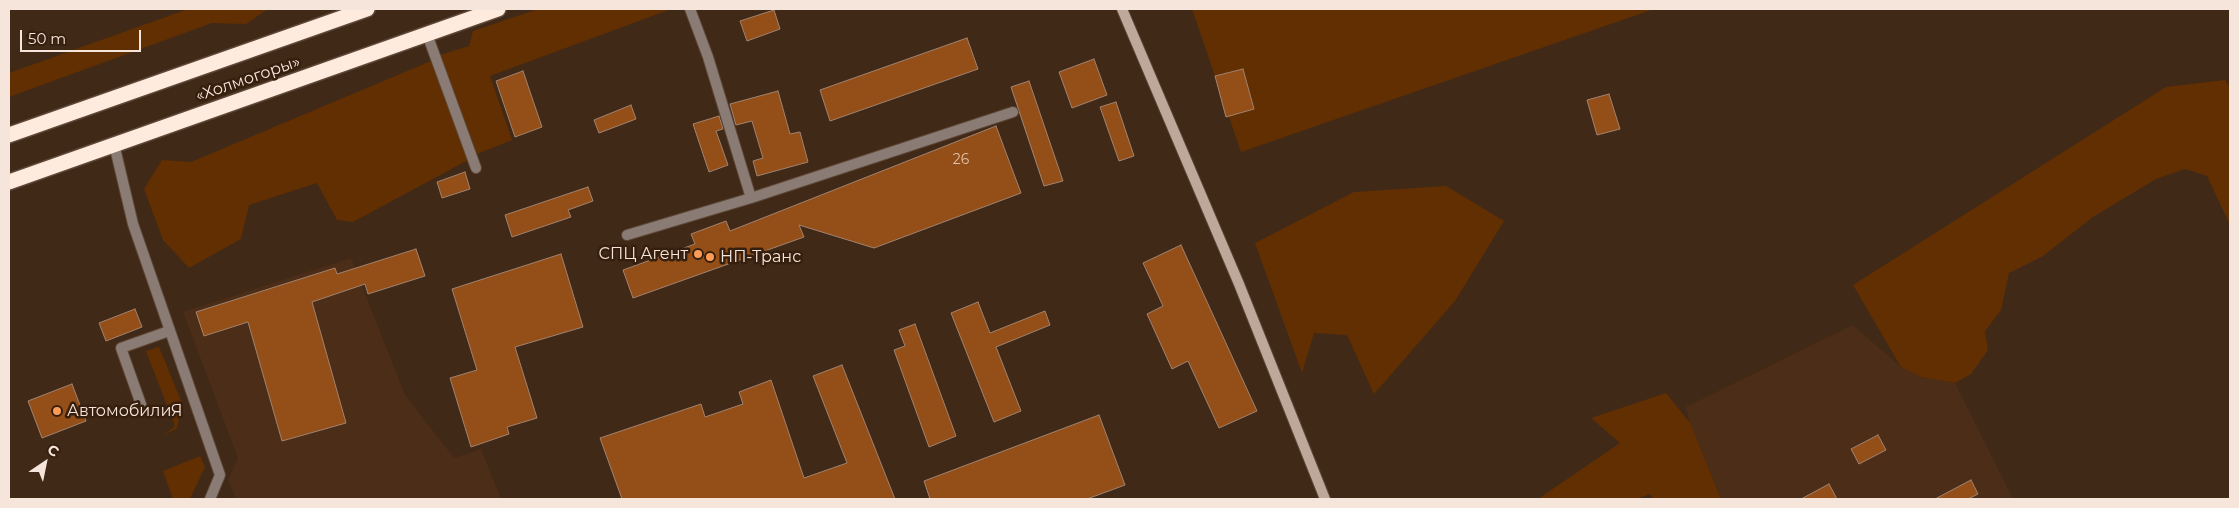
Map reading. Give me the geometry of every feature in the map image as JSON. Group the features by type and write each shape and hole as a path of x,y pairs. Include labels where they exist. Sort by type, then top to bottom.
{"highway":[{"name":"«Холмогоры»","path":"9,135 367,9"},
{"name":"«Холмогоры»","path":"9,182 498,9"}],"street":[{"path":"690,9 708,57 751,198"},
{"path":"1122,9 1239,284 1325,499"},
{"path":"427,34 476,168"},
{"path":"627,235 751,198 1013,112"},
{"path":"114,144 133,224 220,475 210,499"},
{"path":"143,410 121,348 169,331"}],"shaded area":[{"path":"188,9 268,9 246,24 212,23 9,97 9,73"},
{"path":"538,9 671,9 490,76 512,140 477,154 440,55 469,46 473,31"},
{"path":"1192,9 1654,9 1241,152"},
{"path":"431,61 468,160 353,222 337,220 317,183 249,205 241,239 189,268 163,240 144,189 162,160 191,162"},
{"path":"2225,80 2230,87 2230,225 2207,176 2185,169 2156,179 2093,217 2043,256 2009,273 2001,310 1985,331 1988,350 1971,374 1955,383 1921,377 1901,367 1853,285 2166,87"},
{"path":"1446,186 1504,221 1455,301 1374,394 1347,335 1314,333 1302,373 1255,243 1354,192"},
{"path":"351,258 405,395 454,458 481,449 501,499 236,499 228,480 238,458 183,312"},
{"path":"1853,325 1901,367 1921,377 1955,383 2013,499 1721,499 1690,424 1686,407"},
{"path":"159,347 182,403 177,428 163,436 175,426 146,351"},
{"path":"1666,393 1690,423 1721,499 1653,499 1650,494 1636,499 1538,499 1620,443 1591,418"},
{"path":"200,456 205,467 190,499 173,499 163,471"}],"building":[{"path":"774,10 780,29 747,41 740,21"},
{"path":"967,38 978,69 830,121 820,90"},
{"path":"1094,59 1107,95 1072,108 1059,72"},
{"path":"1243,69 1254,109 1226,117 1215,76"},
{"path":"523,71 542,127 515,137 496,81"},
{"path":"1029,81 1063,181 1044,186 1011,87"},
{"path":"778,91 790,134 800,132 808,162 757,176 753,161 763,158 752,121 736,125 730,104"},
{"path":"1609,94 1620,129 1597,135 1587,100"},
{"path":"1116,102 1134,156 1119,161 1100,107"},
{"path":"631,105 636,119 599,133 594,120"},
{"path":"719,116 723,129 716,131 728,165 709,172 693,124"},
{"path":"996,126 1021,193 874,248 799,225 804,237 633,298 623,270 695,244 691,234 726,221 730,231"},
{"path":"465,172 470,189 442,198 437,182"},
{"path":"588,187 593,201 568,210 571,217 512,237 505,215"},
{"path":"1181,245 1257,411 1219,428 1188,361 1172,369 1147,314 1163,306 1143,263"},
{"path":"416,249 425,276 368,294 365,284 312,302 346,423 282,441 248,322 204,336 196,312 335,268 337,274"},
{"path":"561,254 583,327 515,347 537,418 507,427 509,434 471,447 450,378 477,370 452,289"},
{"path":"978,302 990,333 1045,311 1050,325 996,347 1021,411 994,422 951,313"},
{"path":"135,309 142,327 106,341 99,323"},
{"path":"915,324 956,436 929,447 894,350 905,346 899,330"},
{"path":"842,365 895,499 622,499 600,438 701,404 705,417 743,404 739,392 771,380 804,478 847,463 813,376"},
{"name":"АвтомобилиЯ","path":"72,384 86,421 42,438 28,401"},
{"path":"1099,415 1125,485 1087,499 930,499 924,481"},
{"path":"1878,435 1886,450 1859,464 1851,449"},
{"path":"1971,480 1978,494 1968,499 1935,499"},
{"path":"1829,484 1837,499 1801,499"}],"place":[{"name":"СПЦ Агент","path":"698,254"},
{"name":"НП-Транс","path":"710,257"},
{"name":"АвтомобилиЯ","path":"57,411"}]}
